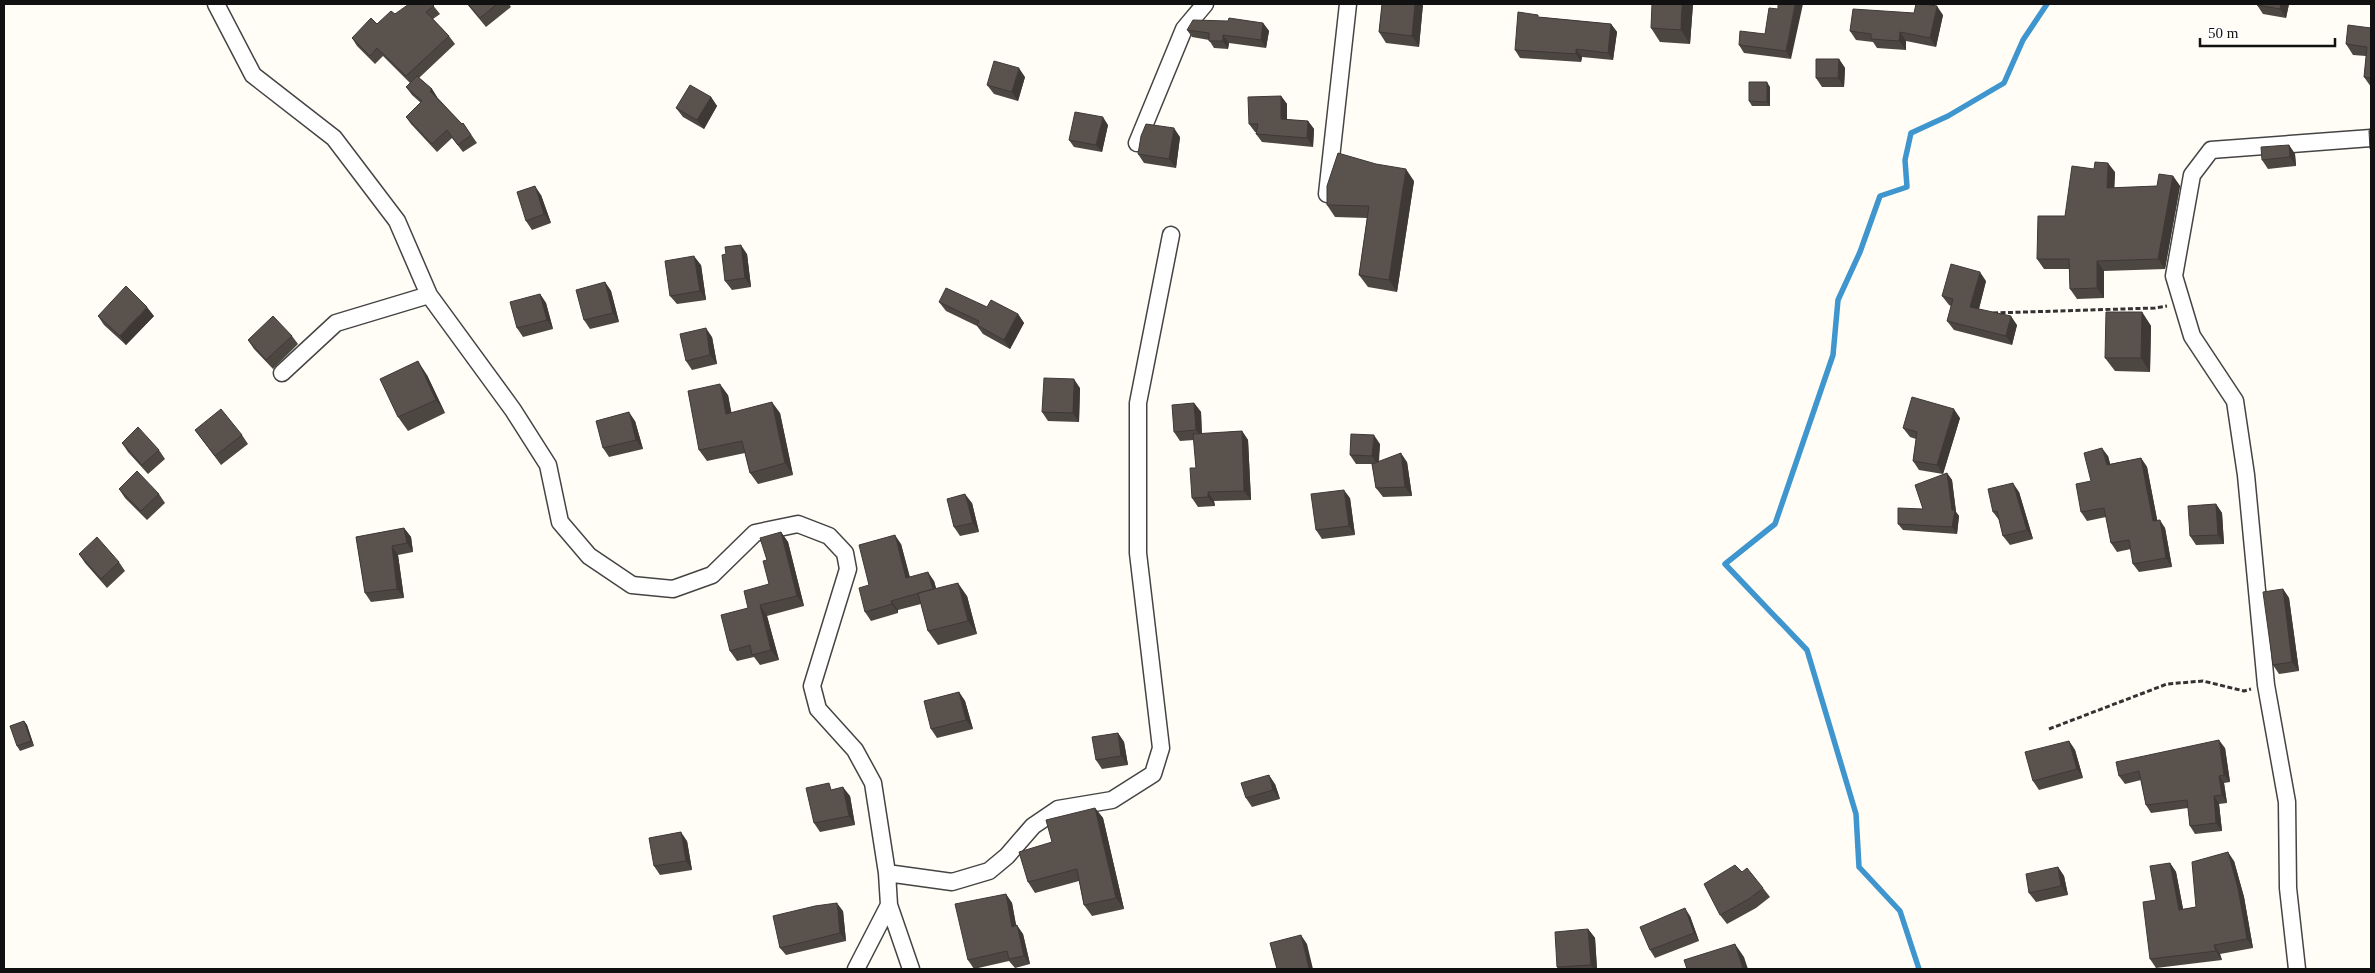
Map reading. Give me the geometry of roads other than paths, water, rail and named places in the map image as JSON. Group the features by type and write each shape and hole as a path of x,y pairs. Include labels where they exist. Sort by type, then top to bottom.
{"street":[{"path":"216,4 253,75 334,138 397,221 430,295 513,410 548,465 560,522 589,556 632,586 673,589 712,574 755,533 798,524 829,536 845,553 848,569 812,686 818,709 855,750 874,783 887,872 888,905 910,969"},
{"path":"1137,144 1184,29 1205,4"},
{"path":"1327,194 1348,4"},
{"path":"2297,969 2288,888 2287,802 2266,685 2246,475 2235,401 2192,336 2174,276 2192,175 2211,150 2371,138"},
{"path":"887,872 952,882 989,871 1007,856 1033,826 1058,809 1112,800 1152,774 1156,767 1161,748 1138,553 1138,403 1171,235"},
{"path":"282,373 336,324 430,295"},
{"path":"856,969 888,905"}],"waterway":[{"path":"1919,969 1900,911 1859,867 1856,814 1807,650 1725,564 1775,524 1833,355 1838,300 1860,252 1880,196 1907,187 1905,160 1911,133 1948,116 2004,83 2023,40 2047,4"}]}
